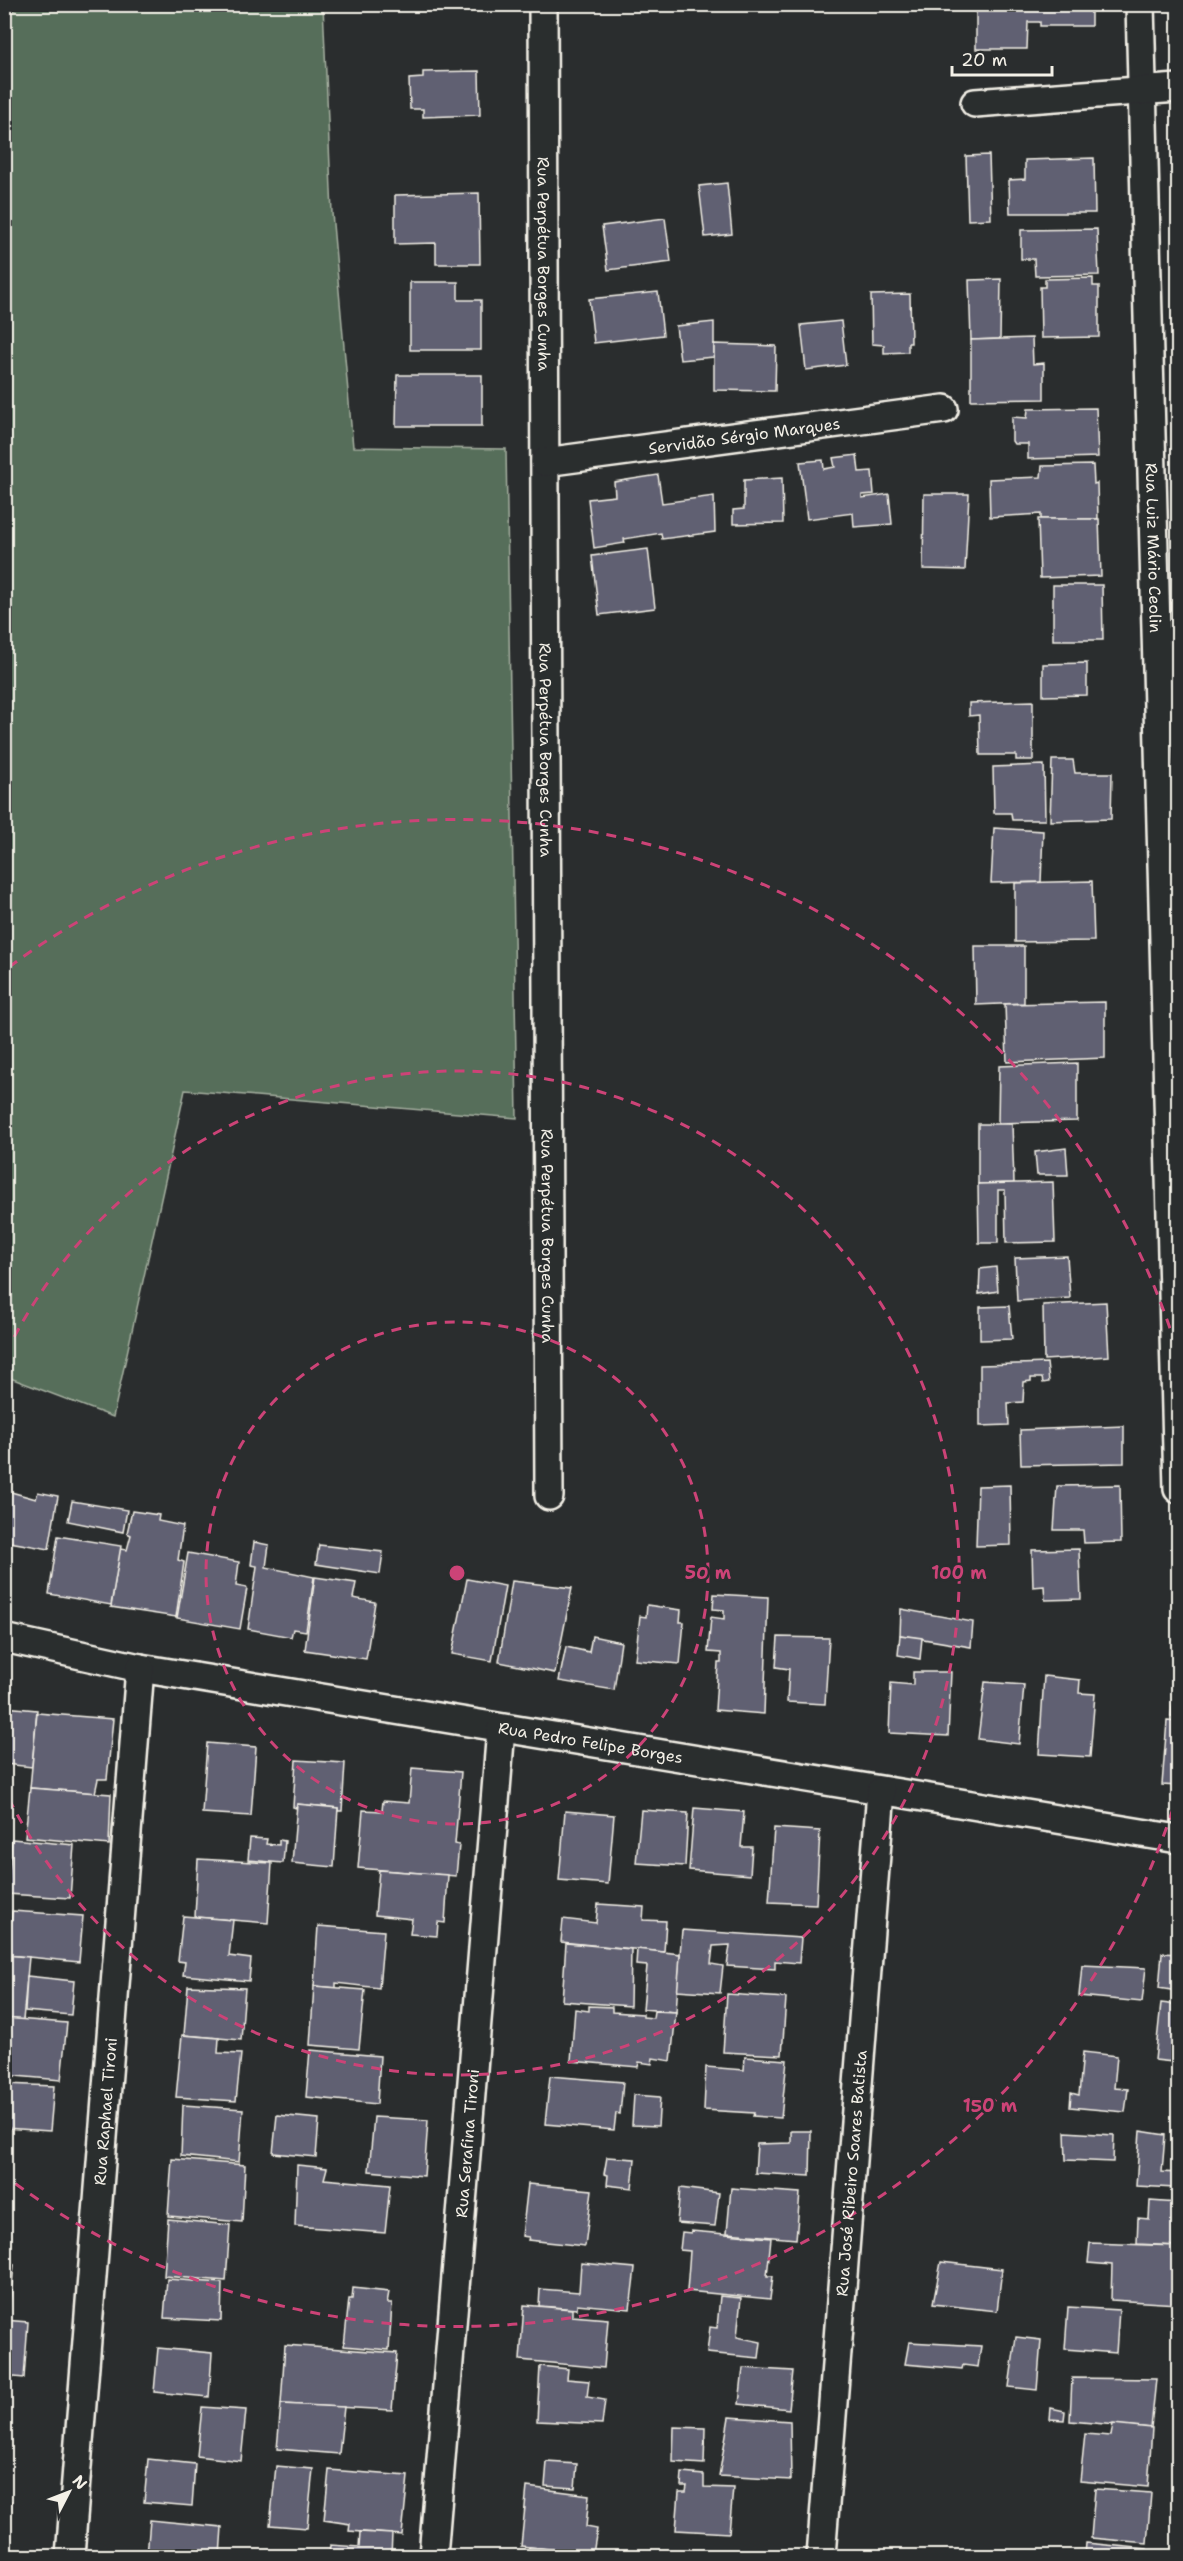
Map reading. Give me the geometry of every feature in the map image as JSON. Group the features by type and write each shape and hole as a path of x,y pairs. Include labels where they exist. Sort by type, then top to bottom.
{"street":[{"name":"Rua Perpétua Borges Cunha","path":"543,4 549,1496"},
{"name":"Rua Luiz Mário Ceolin","path":"1140,4 1179,1489"},
{"path":"975,103 1179,88"},
{"name":"Servidão Sérgio Marques","path":"545,462 944,409"},
{"name":"Rua Pedro Felipe Borges","path":"4,1638 140,1668 1179,1839"},
{"name":"Rua Raphael Tironi","path":"70,2556 140,1668"},
{"name":"Rua Serafina Tironi","path":"433,2556 501,1729"},
{"name":"Rua José Ribeiro Soares Batista","path":"821,2556 881,1791"}],"green space":[{"path":"23,4 323,5 332,213 353,447 506,449 517,1118 185,1090 113,1417 5,1376 4,17"}],"building":[{"path":"976,4 1091,4 1091,26 1040,26 1040,22 1028,22 1027,49 976,49"},
{"path":"479,71 480,115 423,117 423,109 410,109 409,79 423,78 423,72"},
{"path":"989,155 991,219 968,220 966,156"},
{"path":"1094,158 1095,213 1010,213 1009,180 1025,179 1025,160"},
{"path":"727,183 732,234 705,237 699,186"},
{"path":"479,193 480,264 436,264 436,243 395,244 395,195"},
{"path":"665,218 671,262 608,270 602,226"},
{"path":"1097,229 1099,275 1035,276 1034,259 1021,259 1021,230"},
{"path":"1093,278 1093,286 1099,286 1099,337 1041,338 1040,287 1045,287 1045,279"},
{"path":"1001,279 1000,339 971,340 969,280"},
{"path":"410,282 458,282 458,300 481,300 481,350 410,350"},
{"path":"658,292 663,335 594,343 589,299"},
{"path":"910,294 911,343 908,343 908,352 884,353 884,345 872,344 871,295"},
{"path":"841,321 846,365 806,370 801,325"},
{"path":"714,322 714,357 680,360 676,326"},
{"path":"1032,338 1033,364 1044,363 1044,399 971,400 971,340"},
{"path":"714,344 776,346 775,391 714,390"},
{"path":"397,375 482,375 482,426 396,426"},
{"path":"1096,408 1098,457 1028,459 1028,444 1014,444 1012,441 1012,417 1027,418 1028,409"},
{"path":"857,455 859,472 872,471 874,494 862,495 862,498 889,494 892,524 854,527 853,513 807,519 800,462 823,460 824,469 835,467 833,458"},
{"path":"1093,465 1094,484 1097,483 1098,519 1041,519 1041,514 990,517 989,479 1041,477 1042,466"},
{"path":"658,475 662,503 714,496 715,532 662,539 661,533 624,539 625,543 594,548 588,499 615,496 614,482"},
{"path":"782,478 783,523 733,524 733,510 744,509 744,480"},
{"path":"924,494 969,494 965,570 923,569"},
{"path":"1038,519 1099,519 1101,576 1040,578"},
{"path":"648,549 655,608 599,615 592,556"},
{"path":"1053,585 1102,585 1103,640 1053,640"},
{"path":"1087,663 1087,695 1043,696 1043,664"},
{"path":"1033,701 1033,760 1016,760 1016,755 980,755 979,715 969,716 969,703"},
{"path":"1052,760 1073,760 1075,773 1112,773 1111,819 1050,821"},
{"path":"1044,765 1045,820 1012,820 1011,813 994,813 993,767"},
{"path":"994,828 1043,831 1041,882 991,883"},
{"path":"1092,881 1094,941 1015,942 1015,883"},
{"path":"975,946 1024,946 1024,1003 976,1005"},
{"path":"1105,1002 1105,1058 1007,1062 1005,1004"},
{"path":"1077,1063 1077,1121 998,1123 999,1066"},
{"path":"978,1124 1012,1124 1014,1183 978,1184"},
{"path":"1066,1148 1068,1175 1037,1175 1035,1152"},
{"path":"1053,1182 1055,1242 1006,1243 1005,1190 998,1190 998,1243 979,1243 978,1184"},
{"path":"1067,1256 1070,1298 1017,1301 1015,1258"},
{"path":"996,1267 998,1291 979,1294 980,1269"},
{"path":"1106,1302 1109,1356 1044,1360 1043,1305"},
{"path":"1009,1306 1012,1339 980,1340 980,1307"},
{"path":"1047,1363 1049,1382 1043,1383 1042,1378 1031,1378 1031,1381 1024,1382 1023,1402 1008,1403 1009,1425 980,1426 980,1365"},
{"path":"1124,1426 1124,1463 1021,1465 1020,1430"},
{"path":"1010,1485 1011,1545 976,1546 978,1486"},
{"path":"1120,1485 1121,1542 1084,1543 1083,1530 1054,1530 1057,1486"},
{"path":"4,1490 36,1499 38,1492 58,1496 49,1549 4,1541"},
{"path":"72,1501 127,1510 123,1532 68,1521"},
{"path":"132,1511 159,1515 158,1521 183,1526 178,1560 184,1562 176,1617 111,1607 120,1549 127,1550 131,1535 127,1533"},
{"path":"58,1536 121,1546 111,1605 49,1594"},
{"path":"254,1542 269,1545 266,1567 314,1577 306,1631 293,1629 291,1637 248,1629 257,1566 251,1565"},
{"path":"319,1545 383,1552 380,1574 316,1564"},
{"path":"1079,1549 1081,1599 1045,1600 1044,1586 1033,1587 1032,1550"},
{"path":"188,1553 239,1562 236,1586 247,1588 240,1629 177,1618"},
{"path":"315,1577 356,1583 353,1598 375,1602 366,1659 305,1650"},
{"path":"467,1579 505,1586 492,1661 452,1654"},
{"path":"512,1581 572,1588 555,1673 499,1662"},
{"path":"714,1594 768,1597 764,1714 715,1710 718,1663 721,1663 721,1653 708,1652 711,1617 724,1619 724,1610 713,1609"},
{"path":"647,1605 681,1610 680,1622 684,1622 680,1664 635,1660 640,1616 646,1617"},
{"path":"901,1609 973,1622 971,1647 900,1635"},
{"path":"900,1635 922,1638 920,1659 898,1655"},
{"path":"592,1636 621,1642 614,1690 559,1681 566,1647 589,1652"},
{"path":"778,1637 829,1638 825,1704 787,1702 789,1669 776,1667"},
{"path":"1178,1653 1178,1717 1171,1716"},
{"path":"913,1672 951,1672 948,1736 889,1733 891,1683 913,1685"},
{"path":"1044,1676 1080,1680 1079,1693 1095,1694 1090,1757 1039,1754"},
{"path":"985,1682 1024,1685 1019,1744 978,1739"},
{"path":"4,1707 37,1710 32,1767 5,1764 4,1768"},
{"path":"37,1713 113,1719 107,1779 98,1779 95,1793 30,1788"},
{"path":"1167,1721 1178,1722 1178,1786 1162,1785"},
{"path":"207,1743 256,1747 251,1816 202,1813"},
{"path":"296,1760 345,1763 342,1811 338,1811 338,1808 297,1804 296,1808 293,1807"},
{"path":"412,1768 461,1772 455,1844 459,1845 456,1876 358,1868 363,1810 382,1811 383,1801 409,1803"},
{"path":"30,1788 111,1794 109,1845 25,1837"},
{"path":"297,1804 338,1808 334,1867 292,1863"},
{"path":"694,1808 744,1812 741,1847 752,1847 750,1875 689,1870"},
{"path":"641,1810 688,1813 685,1866 636,1863"},
{"path":"565,1811 614,1815 608,1884 559,1880"},
{"path":"774,1828 820,1831 816,1904 769,1902"},
{"path":"250,1838 267,1839 266,1844 279,1845 279,1840 285,1841 283,1863 248,1860"},
{"path":"12,1839 74,1845 70,1898 7,1894"},
{"path":"198,1859 272,1863 268,1923 195,1917"},
{"path":"379,1870 448,1875 445,1923 438,1922 437,1936 410,1934 412,1919 375,1915"},
{"path":"598,1904 644,1907 643,1920 666,1921 664,1952 561,1942 563,1919 596,1923"},
{"path":"12,1911 83,1916 79,1962 8,1955"},
{"path":"183,1916 233,1920 229,1956 251,1959 249,1981 183,1975 185,1962 178,1961"},
{"path":"318,1926 384,1931 379,1988 336,1983 336,1988 314,1986"},
{"path":"682,1930 801,1938 799,1963 775,1961 775,1969 727,1966 730,1945 713,1946 711,1964 723,1966 720,1993 677,1990"},
{"path":"566,1943 631,1949 630,2006 562,2001"},
{"path":"637,1949 680,1954 676,2012 643,2009 647,1966 636,1965"},
{"path":"1162,1953 1178,1954 1178,2005 1177,1991 1159,1988"},
{"path":"4,1955 29,1957 23,2020 4,2018"},
{"path":"1082,1965 1146,1968 1142,2002 1079,1996"},
{"path":"27,1976 74,1981 71,2015 25,2011"},
{"path":"188,1986 245,1988 241,2040 184,2035"},
{"path":"314,1986 365,1990 359,2049 310,2045"},
{"path":"727,1994 786,1998 782,2055 723,2052"},
{"path":"1161,2003 1178,2005 1178,2068 1172,2067 1173,2062 1155,2060"},
{"path":"589,2006 612,2007 612,2012 643,2014 643,2017 653,2018 654,2011 676,2012 671,2061 653,2058 652,2064 639,2062 638,2067 571,2061 575,2009 589,2011"},
{"path":"4,2018 67,2023 61,2080 4,2075"},
{"path":"182,2035 219,2038 218,2053 241,2054 236,2101 176,2097"},
{"path":"310,2050 380,2056 377,2104 306,2097"},
{"path":"1083,2052 1117,2056 1114,2088 1128,2089 1125,2112 1070,2107 1071,2093 1079,2095"},
{"path":"745,2057 787,2060 781,2118 753,2116 754,2113 704,2110 706,2067 744,2070"},
{"path":"550,2076 623,2082 620,2114 616,2113 614,2130 545,2124"},
{"path":"5,2084 54,2086 50,2131 4,2128"},
{"path":"634,2095 660,2097 658,2126 632,2125"},
{"path":"183,2105 243,2109 239,2162 181,2156"},
{"path":"277,2115 319,2119 316,2157 273,2153"},
{"path":"374,2117 428,2120 424,2176 369,2171"},
{"path":"791,2131 811,2131 810,2176 755,2173 757,2144 791,2143"},
{"path":"1140,2131 1165,2135 1162,2172 1177,2173 1176,2188 1136,2186"},
{"path":"1065,2132 1114,2135 1113,2162 1066,2160"},
{"path":"607,2157 635,2159 632,2188 607,2185 608,2175 604,2174"},
{"path":"172,2159 245,2165 242,2222 168,2216"},
{"path":"297,2165 327,2168 324,2179 390,2185 385,2233 295,2226"},
{"path":"528,2184 592,2190 585,2246 528,2240 529,2237 522,2236"},
{"path":"680,2188 719,2193 715,2226 677,2223"},
{"path":"731,2188 800,2193 796,2239 727,2233"},
{"path":"1150,2201 1178,2203 1178,2246 1137,2244 1138,2218 1149,2219"},
{"path":"168,2219 230,2225 226,2281 164,2276"},
{"path":"691,2231 771,2238 767,2276 773,2276 770,2299 687,2291 690,2251 680,2250 682,2232 691,2233"},
{"path":"1090,2243 1178,2246 1178,2304 1111,2300 1112,2265 1088,2263"},
{"path":"941,2262 1002,2269 997,2311 933,2304"},
{"path":"581,2263 635,2268 630,2309 577,2304 577,2309 539,2306 540,2289 579,2292"},
{"path":"4,2264 14,2265 8,2320 4,2320"},
{"path":"167,2279 222,2283 221,2321 164,2318"},
{"path":"353,2288 389,2292 387,2303 392,2303 389,2350 344,2346 349,2299 352,2299"},
{"path":"720,2296 741,2298 737,2337 761,2342 759,2358 707,2353 710,2327 717,2328"},
{"path":"524,2305 572,2309 572,2316 608,2319 604,2368 520,2360"},
{"path":"1068,2307 1119,2310 1116,2353 1065,2349"},
{"path":"4,2320 28,2322 24,2378 4,2376"},
{"path":"1016,2337 1041,2340 1037,2390 1009,2387"},
{"path":"909,2342 981,2346 978,2367 963,2365 962,2369 905,2364"},
{"path":"285,2345 397,2353 392,2410 281,2404"},
{"path":"158,2348 212,2353 209,2397 154,2392"},
{"path":"540,2366 568,2369 567,2379 589,2381 587,2397 605,2400 602,2424 537,2421"},
{"path":"743,2368 793,2371 789,2409 739,2404"},
{"path":"1072,2378 1156,2379 1151,2428 1070,2421"},
{"path":"281,2404 344,2407 339,2454 277,2449"},
{"path":"202,2407 246,2410 241,2461 197,2456"},
{"path":"1051,2408 1065,2411 1064,2420 1050,2419"},
{"path":"729,2417 790,2421 791,2480 719,2476"},
{"path":"1113,2424 1152,2428 1148,2487 1080,2481 1085,2434 1111,2436"},
{"path":"674,2427 705,2428 704,2464 673,2462"},
{"path":"148,2459 195,2464 192,2506 144,2502"},
{"path":"547,2462 577,2464 575,2488 545,2486"},
{"path":"276,2466 313,2469 307,2528 270,2525"},
{"path":"329,2470 408,2476 402,2535 349,2531 350,2524 324,2520"},
{"path":"682,2473 704,2475 704,2487 733,2488 729,2533 676,2530 679,2492 686,2492 687,2486 681,2486"},
{"path":"527,2487 589,2495 586,2527 597,2529 593,2554 521,2546"},
{"path":"1095,2489 1151,2493 1147,2543 1091,2538"},
{"path":"4,2501 11,2501 9,2545 4,2545"},
{"path":"150,2520 222,2527 220,2556 147,2556"},
{"path":"360,2532 392,2534 391,2556 329,2556 330,2545 359,2547"},
{"path":"1086,2543 1147,2549 1147,2556 1085,2556"},
{"path":"529,2547 561,2550 560,2556 528,2556"}]}
